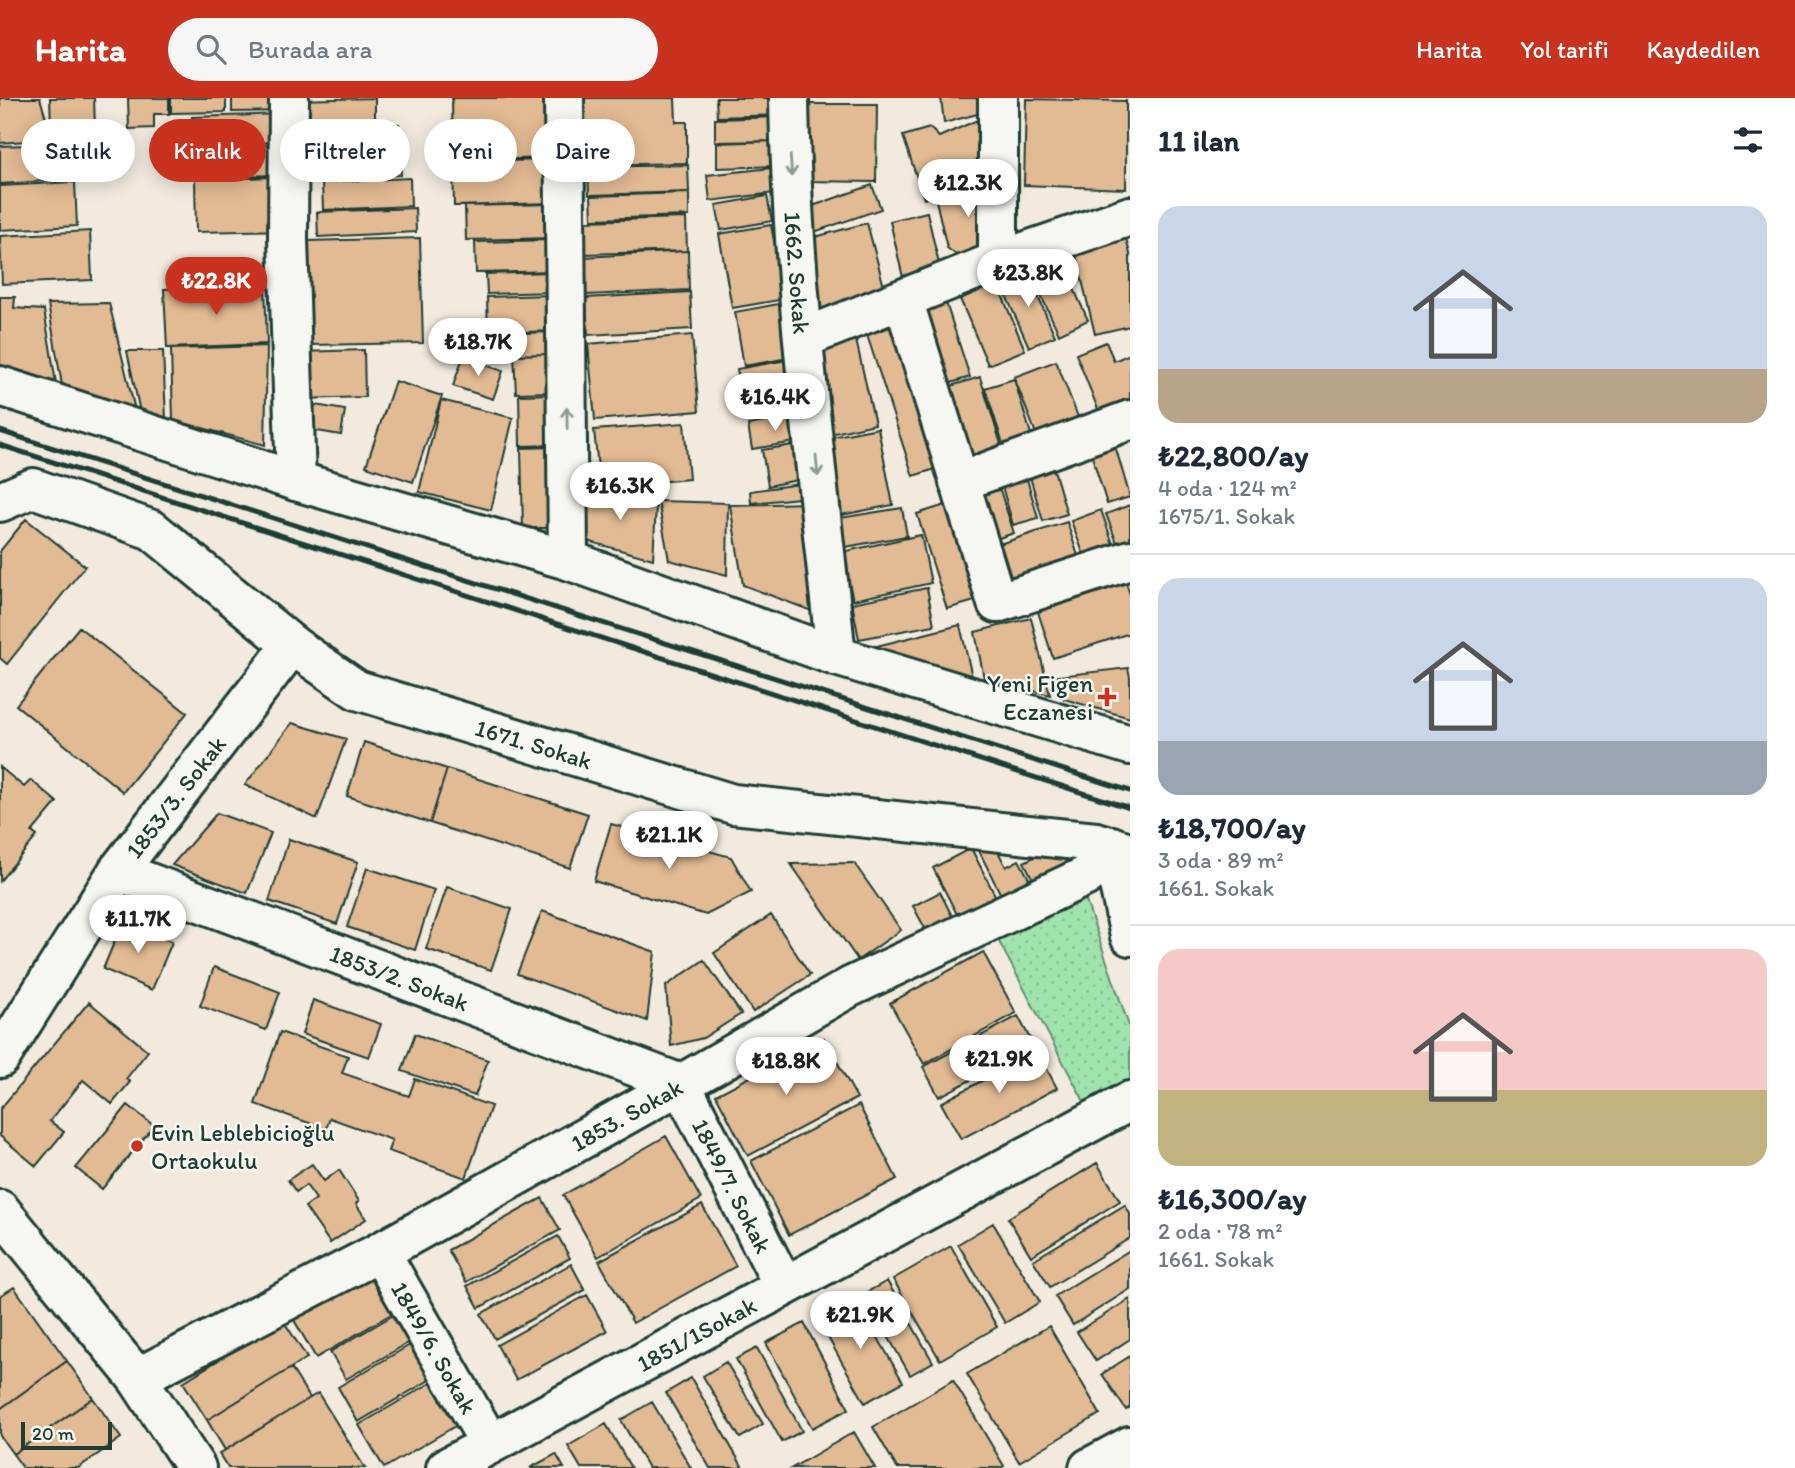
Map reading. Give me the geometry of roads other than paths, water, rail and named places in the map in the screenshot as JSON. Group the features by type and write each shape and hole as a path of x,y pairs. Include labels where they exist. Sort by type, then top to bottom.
{"street":[{"path":"289,98 288,239 296,481"},
{"path":"564,98 568,560"},
{"name":"1662. Sokak","path":"789,98 790,149 804,338 836,656"},
{"path":"998,98 998,261"},
{"path":"804,338 998,261 1130,216"},
{"path":"903,299 997,603 1130,560"},
{"path":"0,386 296,481 568,560 836,656 1130,745"},
{"path":"959,482 1130,419"},
{"name":"1671. Sokak","path":"0,502 33,488 152,530 292,645 357,690 733,804 1096,842 1120,849"},
{"name":"1853/3. Sokak","path":"0,1058 118,871 292,645"},
{"path":"1120,849 1130,936"},
{"name":"1853. Sokak","path":"137,1378 380,1252 850,987 1086,876 1120,849"},
{"name":"1853/2. Sokak","path":"118,871 681,1084"},
{"name":"1849/7. Sokak","path":"681,1084 783,1286"},
{"name":"1851/1Sokak","path":"446,1468 1130,1101"},
{"path":"0,1210 137,1378 196,1468"},
{"name":"1849/6. Sokak","path":"380,1252 490,1444"},
{"path":"1089,1468 1130,1446"}],"railway":[{"path":"0,431 1130,791"},
{"path":"0,445 1130,808"}],"place":[{"name":"Yeni Figen Eczanesi","path":"1107,697"},
{"name":"Evin Leblebicioğlu Ortaokulu","path":"137,1146"}]}
